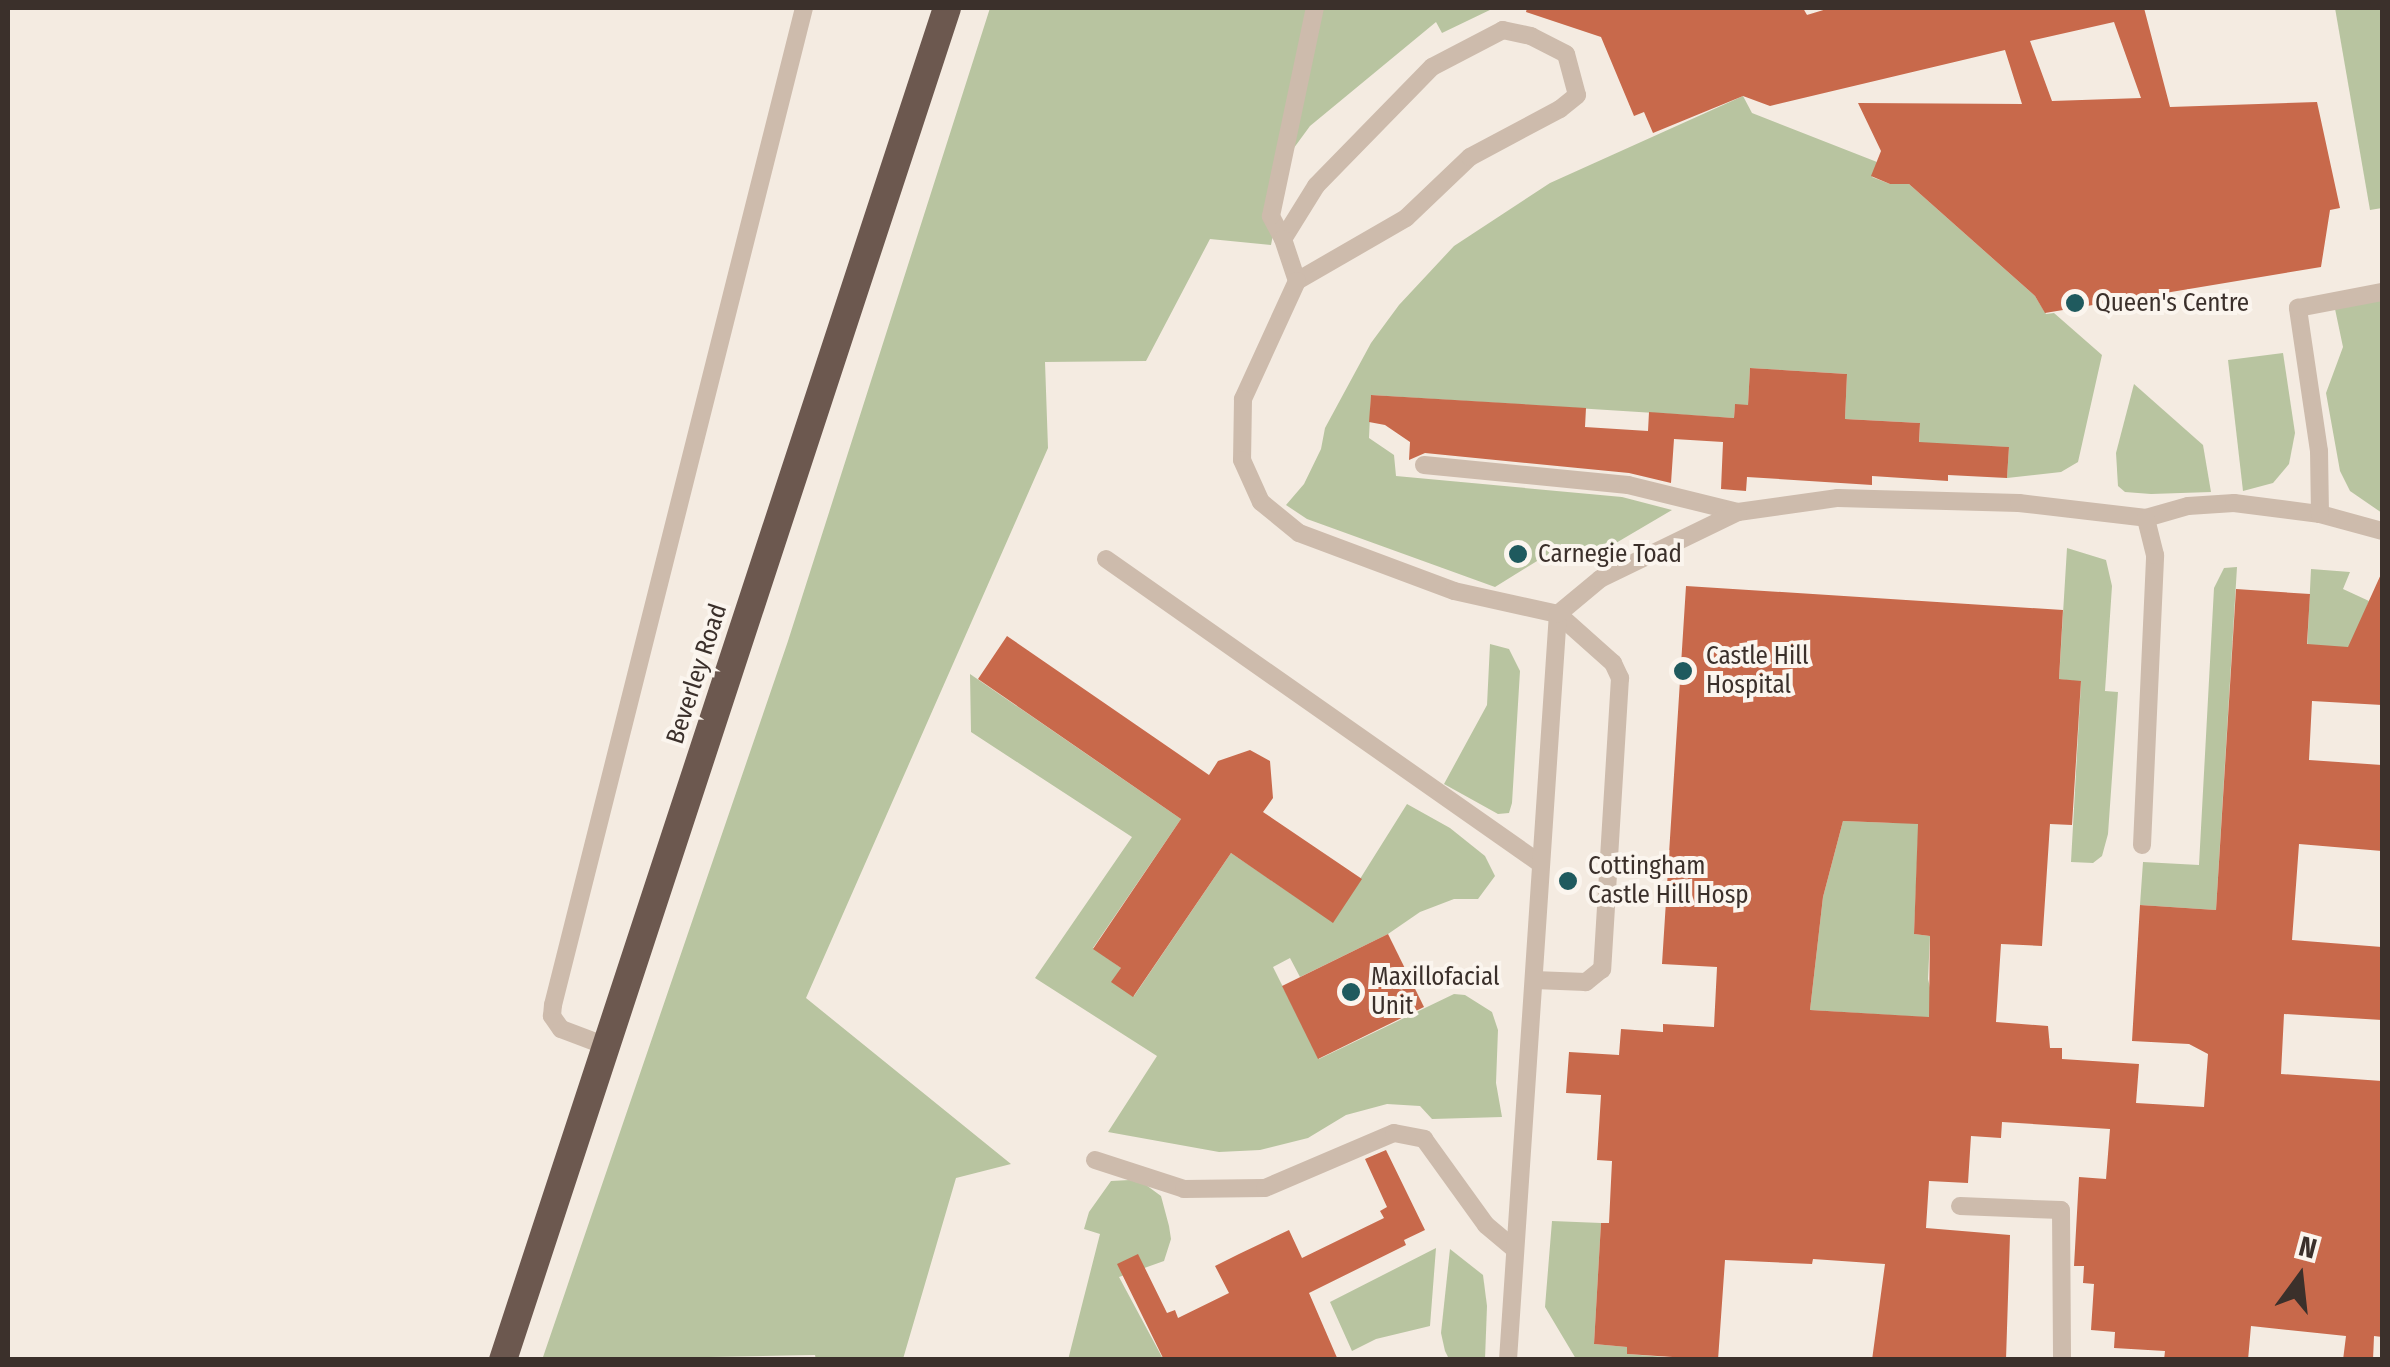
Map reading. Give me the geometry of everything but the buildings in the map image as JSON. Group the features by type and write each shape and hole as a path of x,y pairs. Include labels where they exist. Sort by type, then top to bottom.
{"highway":[{"name":"Beverley Road","path":"504,1360 947,8"}],"lane":[{"path":"606,1046 560,1029 552,1016 553,1005 804,8"},
{"path":"1296,281 1284,239 1272,216 1315,8"},
{"path":"1284,239 1316,186 1432,67 1502,30 1531,36 1566,54 1577,95 1470,158 1406,218 1296,281 1244,398 1242,460 1261,502 1300,534 1454,591 1558,614 1613,663 1620,678 1602,970 1586,982 1534,980"},
{"path":"2320,514 2318,451 2298,308 2382,292"},
{"path":"1424,465 1628,484 1738,512"},
{"path":"1508,1360 1558,614 1600,579 1738,512 1838,498 2019,502 2146,518 2188,506 2234,503 2320,514 2382,530"},
{"path":"2142,845 2155,554 2146,518"},
{"path":"1106,558 1541,864"},
{"path":"1095,1160 1184,1189 1265,1188 1394,1133 1424,1139 1486,1224 1513,1248"},
{"path":"1960,1206 2061,1210 2062,1360"}],"green space":[{"path":"990,8 1494,8 1442,33 1436,22 1310,126 1288,156 1271,245 1210,239 1146,361 1045,362 1048,448 806,998 1011,1164 956,1178 903,1359 816,1360 815,1355 542,1360 788,641"},
{"path":"2335,8 2382,8 2382,208 2370,210"},
{"path":"1743,96 1752,113 1877,162 1872,177 1890,184 1909,184 2035,296 2046,314 2054,313 2102,355 2078,462 2061,472 2007,478 2009,447 1919,444 1920,423 1845,419 1847,374 1750,368 1748,405 1735,405 1734,418 1371,395 1369,438 1394,455 1396,476 1622,497 1672,510 1587,560 1542,558 1495,587 1307,519 1286,505 1304,484 1321,449 1325,428 1371,343 1399,305 1454,246 1550,183"},
{"path":"2382,299 2382,513 2350,491 2340,471 2326,393 2343,347 2335,309"},
{"path":"2283,353 2295,433 2289,464 2273,483 2243,491 2228,360"},
{"path":"2134,384 2203,445 2211,492 2151,494 2125,492 2118,486 2116,453"},
{"path":"2067,548 2106,560 2112,586 2105,691 2118,692 2108,834 2102,856 2093,863 2071,862 2081,682 2059,679"},
{"path":"2237,567 2216,910 2140,905 2143,862 2199,865 2214,588 2224,568"},
{"path":"2311,569 2350,572 2343,589 2369,601 2366,609 2382,610 2382,655 2307,650"},
{"path":"1490,644 1509,649 1520,671 1512,803 1509,813 1498,814 1444,784 1487,705"},
{"path":"970,674 1181,819 1093,948 1121,968 1134,996 1231,853 1333,922 1407,804 1450,828 1485,856 1495,876 1478,899 1454,899 1420,912 1388,934 1300,977 1290,958 1273,967 1319,1059 1454,994 1465,995 1492,1012 1498,1030 1496,1083 1502,1117 1432,1119 1420,1106 1387,1104 1346,1115 1308,1138 1260,1150 1219,1152 1108,1132 1157,1056 1035,978 1132,837 971,732"},
{"path":"1919,816 1914,934 1930,936 1928,979 1937,1018 1810,1010 1823,897 1843,821 1894,823"},
{"path":"1130,1180 1161,1196 1169,1226 1171,1239 1164,1261 1119,1277 1162,1357 1068,1360 1100,1234 1084,1229 1089,1212 1111,1181"},
{"path":"1552,1221 1601,1223 1594,1344 1627,1347 1627,1354 1665,1357 1663,1360 1576,1359 1545,1307"},
{"path":"1436,1248 1430,1326 1376,1339 1352,1351 1330,1302"},
{"path":"1450,1249 1483,1275 1487,1306 1485,1359 1449,1359 1445,1351 1441,1333"}],"place":[{"name":"Queen's Centre","path":"2075,303"},
{"name":"Carnegie Toad","path":"1518,554"},
{"name":"Castle Hill Hospital","path":"1683,671"},
{"name":"Cottingham Castle Hill Hosp","path":"1568,881"},
{"name":"Maxillofacial Unit","path":"1351,992"}]}
